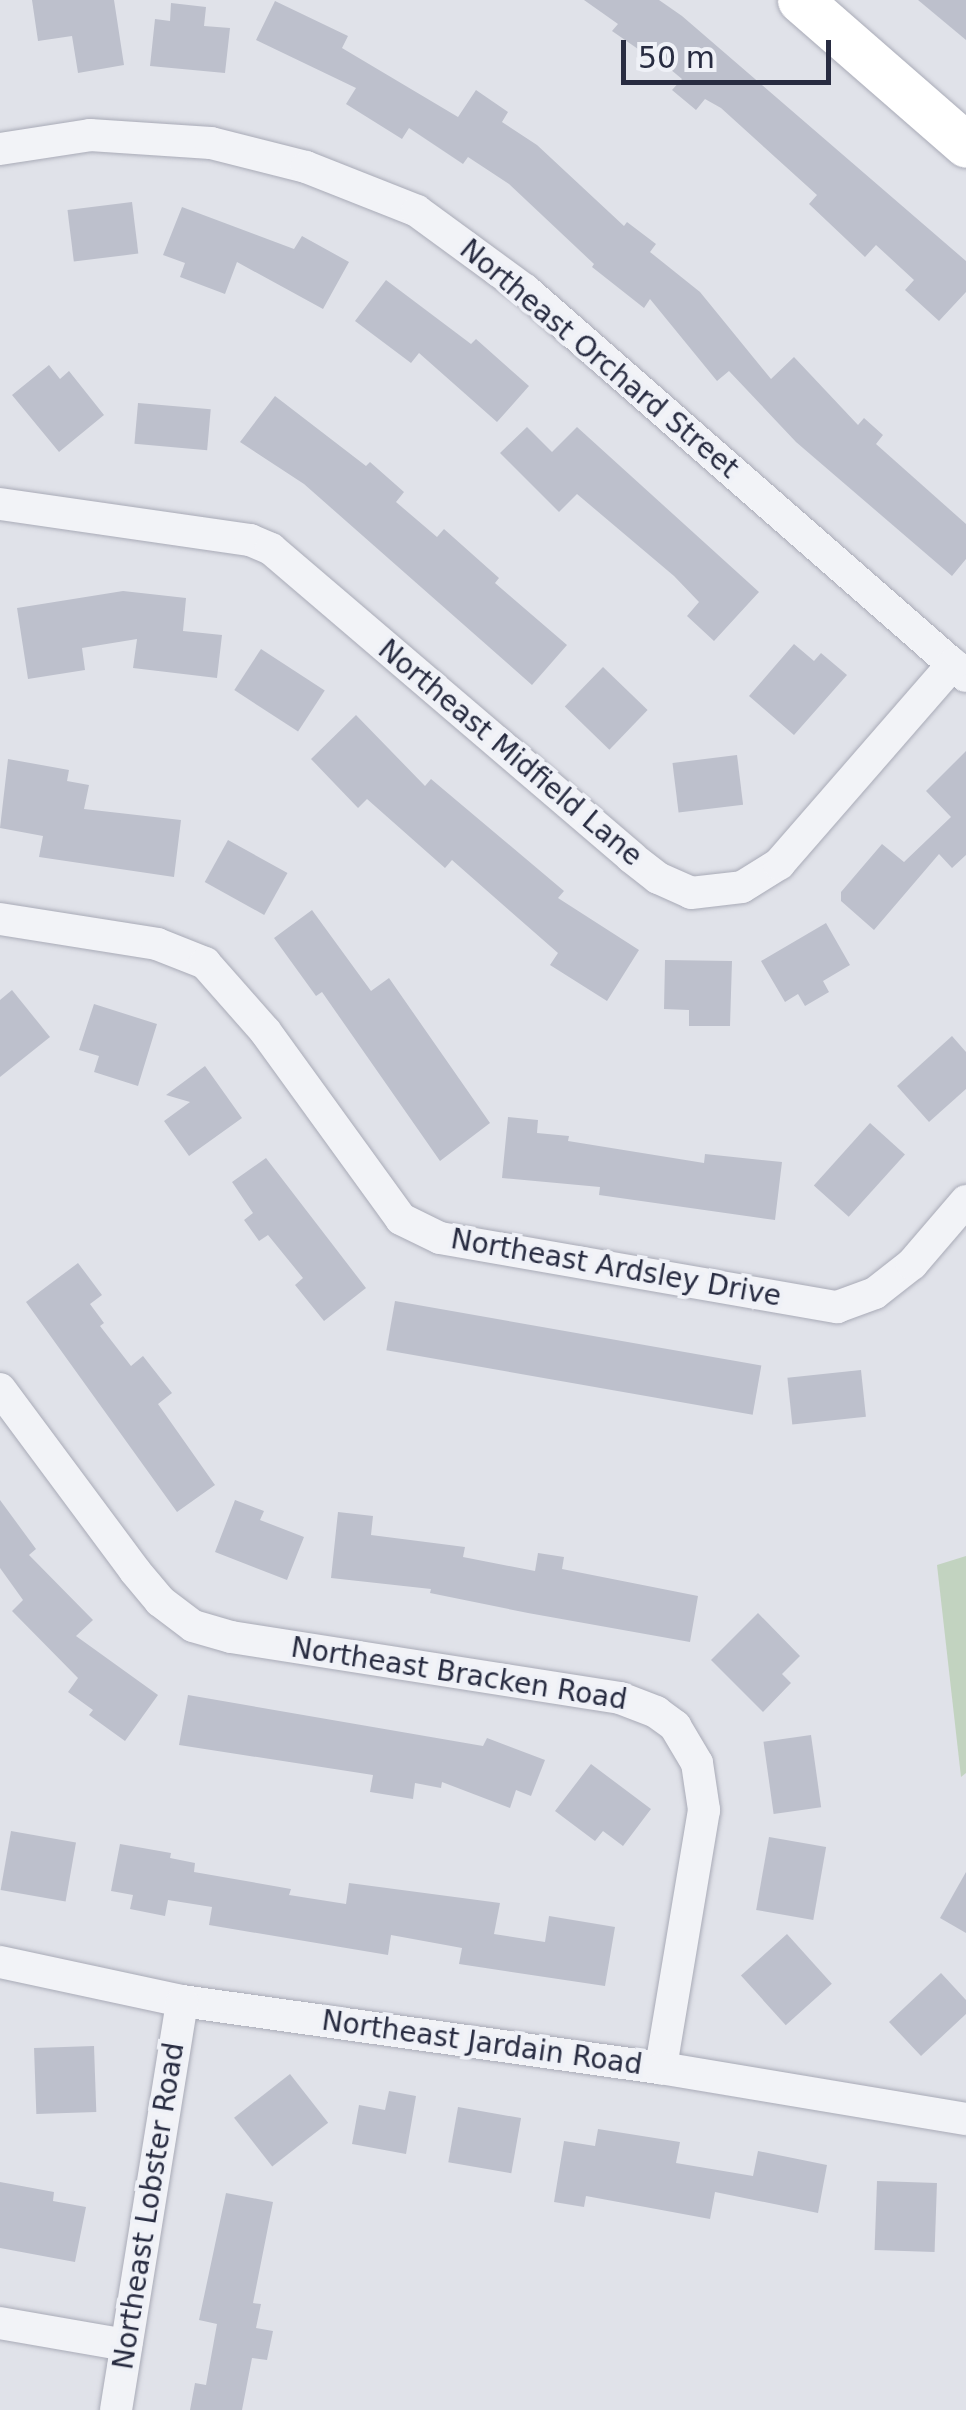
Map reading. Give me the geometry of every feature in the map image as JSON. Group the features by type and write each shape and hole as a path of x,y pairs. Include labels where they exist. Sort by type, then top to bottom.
{"street":[{"path":"800,0 966,144"},
{"name":"Northeast Orchard Street","path":"0,149 90,136 211,142 306,167 417,211 525,290 959,670"},
{"name":"Northeast Midfield Lane","path":"0,504 250,540 271,549 631,857 658,878 691,893 742,887 778,864 959,670"},
{"name":"Northeast Ardsley Drive","path":"0,920 157,944 206,962 265,1031 401,1219 440,1238 836,1307 875,1294 912,1264 966,1201"},
{"name":"Northeast Bracken Road","path":"0,1389 135,1571 160,1601 193,1626 231,1638 620,1698 656,1712 675,1726 697,1763 704,1810 661,2068"},
{"name":"Northeast Jardain Road","path":"0,1962 182,2001 661,2068 966,2119"},
{"name":"Northeast Lobster Road","path":"116,2410 182,2001"},
{"path":"0,2323 126,2344"}],"green space":[{"path":"966,1556 966,1773 961,1777 937,1565"}],"building":[{"path":"32,0 114,0 124,65 78,73 72,36 38,41"},
{"path":"584,0 659,0 682,16 966,261 966,292 939,321 905,290 914,280 876,245 865,257 809,204 817,195 721,108 705,99 696,110 672,90 682,79 641,45 638,49 612,31 618,24"},
{"path":"918,0 966,0 966,40"},
{"path":"275,1 348,36 342,48 458,117 476,90 508,112 502,122 537,145 624,226 627,222 656,244 650,252 700,292 771,379 794,357 858,425 864,418 883,435 876,444 966,524 966,559 952,576 796,442 729,371 717,381 650,299 644,308 592,267 594,264 509,184 468,157 463,164 409,128 402,139 346,104 356,88 256,40"},
{"path":"171,3 206,7 204,26 230,28 225,73 150,66 155,19 170,21"},
{"path":"132,202 138,254 74,262 67,210"},
{"path":"182,207 294,249 302,236 349,262 323,309 237,262 225,294 180,277 185,263 163,255"},
{"path":"386,280 471,344 476,339 529,386 497,422 419,353 411,363 355,321"},
{"path":"49,365 60,379 69,371 104,415 59,452 12,395"},
{"path":"275,396 366,466 370,462 404,492 396,502 437,537 444,529 499,578 495,583 567,645 532,685 304,484 240,442"},
{"path":"138,403 211,409 207,450 134,444"},
{"path":"527,427 552,452 577,427 759,592 714,641 687,616 699,602 674,576 577,494 559,512 500,453"},
{"path":"123,591 186,598 183,631 222,635 217,678 133,668 137,639 82,648 85,670 28,679 17,608"},
{"path":"794,644 814,661 821,653 847,675 794,735 749,696"},
{"path":"261,649 325,690 298,731 234,690"},
{"path":"603,667 648,710 609,750 565,707"},
{"path":"356,715 425,786 431,779 564,891 558,898 639,950 607,1001 550,965 558,953 452,860 445,868 367,799 358,808 311,759"},
{"path":"966,751 966,855 952,868 939,854 874,930 841,901 841,892 882,844 904,862 951,817 926,791"},
{"path":"737,755 743,805 679,813 672,763"},
{"path":"8,759 69,770 67,781 89,785 84,809 181,820 174,877 39,857 43,836 0,828"},
{"path":"228,840 287,873 264,915 205,882"},
{"path":"312,910 371,991 389,978 490,1123 440,1161 322,992 316,996 274,938"},
{"path":"826,923 850,965 823,981 829,992 805,1006 798,994 785,1002 761,961"},
{"path":"665,960 732,961 730,1026 689,1026 689,1010 664,1009"},
{"path":"12,990 50,1037 0,1077 0,1000"},
{"path":"94,1004 157,1024 138,1086 94,1072 99,1056 79,1050"},
{"path":"952,1036 966,1052 966,1089 929,1122 897,1086"},
{"path":"205,1066 242,1118 189,1156 164,1121 190,1102 166,1095"},
{"path":"508,1117 538,1120 537,1133 569,1136 568,1141 704,1163 705,1154 782,1162 775,1220 599,1195 600,1187 502,1178"},
{"path":"870,1123 905,1154 849,1217 814,1185"},
{"path":"266,1158 366,1288 324,1321 295,1285 303,1278 268,1235 259,1241 244,1220 253,1213 232,1182"},
{"path":"78,1263 102,1295 90,1304 104,1323 100,1326 131,1366 143,1356 172,1393 158,1404 215,1485 177,1512 26,1302"},
{"path":"395,1301 761,1366 753,1415 386,1350"},
{"path":"861,1370 866,1417 792,1424 787,1378"},
{"path":"0,1500 36,1549 29,1555 93,1620 76,1636 158,1695 125,1741 89,1715 93,1710 68,1692 78,1678 12,1611 23,1600 0,1568"},
{"path":"235,1500 264,1511 260,1520 304,1537 287,1580 215,1552"},
{"path":"338,1512 373,1516 371,1535 465,1547 463,1557 535,1571 538,1553 564,1557 562,1569 698,1596 690,1642 430,1593 431,1589 331,1578"},
{"path":"758,1613 800,1656 782,1674 791,1683 763,1712 711,1660"},
{"path":"188,1695 483,1746 487,1738 545,1760 531,1796 516,1790 510,1808 442,1782 441,1788 415,1783 413,1799 370,1792 373,1775 179,1745"},
{"path":"811,1735 821,1807 774,1814 763,1742"},
{"path":"591,1764 651,1809 623,1846 603,1831 595,1841 555,1811"},
{"path":"11,1831 76,1842 66,1902 1,1890"},
{"path":"769,1837 826,1847 813,1920 756,1910"},
{"path":"120,1844 171,1853 170,1858 195,1863 194,1872 291,1889 289,1895 346,1904 349,1883 500,1903 494,1934 545,1942 549,1916 615,1927 605,1986 459,1964 462,1948 391,1935 388,1955 209,1925 212,1907 168,1900 165,1916 130,1909 133,1895 111,1891"},
{"path":"966,1872 966,1933 940,1918"},
{"path":"787,1934 832,1984 786,2025 741,1975"},
{"path":"941,1973 966,2000 966,2014 921,2056 889,2022"},
{"path":"94,2046 96,2112 36,2114 34,2048"},
{"path":"290,2074 328,2123 272,2167 234,2118"},
{"path":"389,2091 416,2096 406,2154 352,2144 359,2105 385,2110"},
{"path":"458,2107 521,2118 511,2173 448,2162"},
{"path":"598,2129 680,2142 676,2163 753,2176 758,2151 827,2165 818,2213 715,2192 710,2219 586,2196 584,2207 554,2202 564,2141 595,2146"},
{"path":"877,2181 937,2183 935,2252 875,2250"},
{"path":"0,2182 54,2192 53,2201 86,2207 75,2262 0,2248"},
{"path":"226,2193 273,2202 253,2303 261,2304 256,2328 273,2331 267,2360 252,2358 242,2410 190,2410 195,2383 206,2385 217,2324 199,2320"}]}
